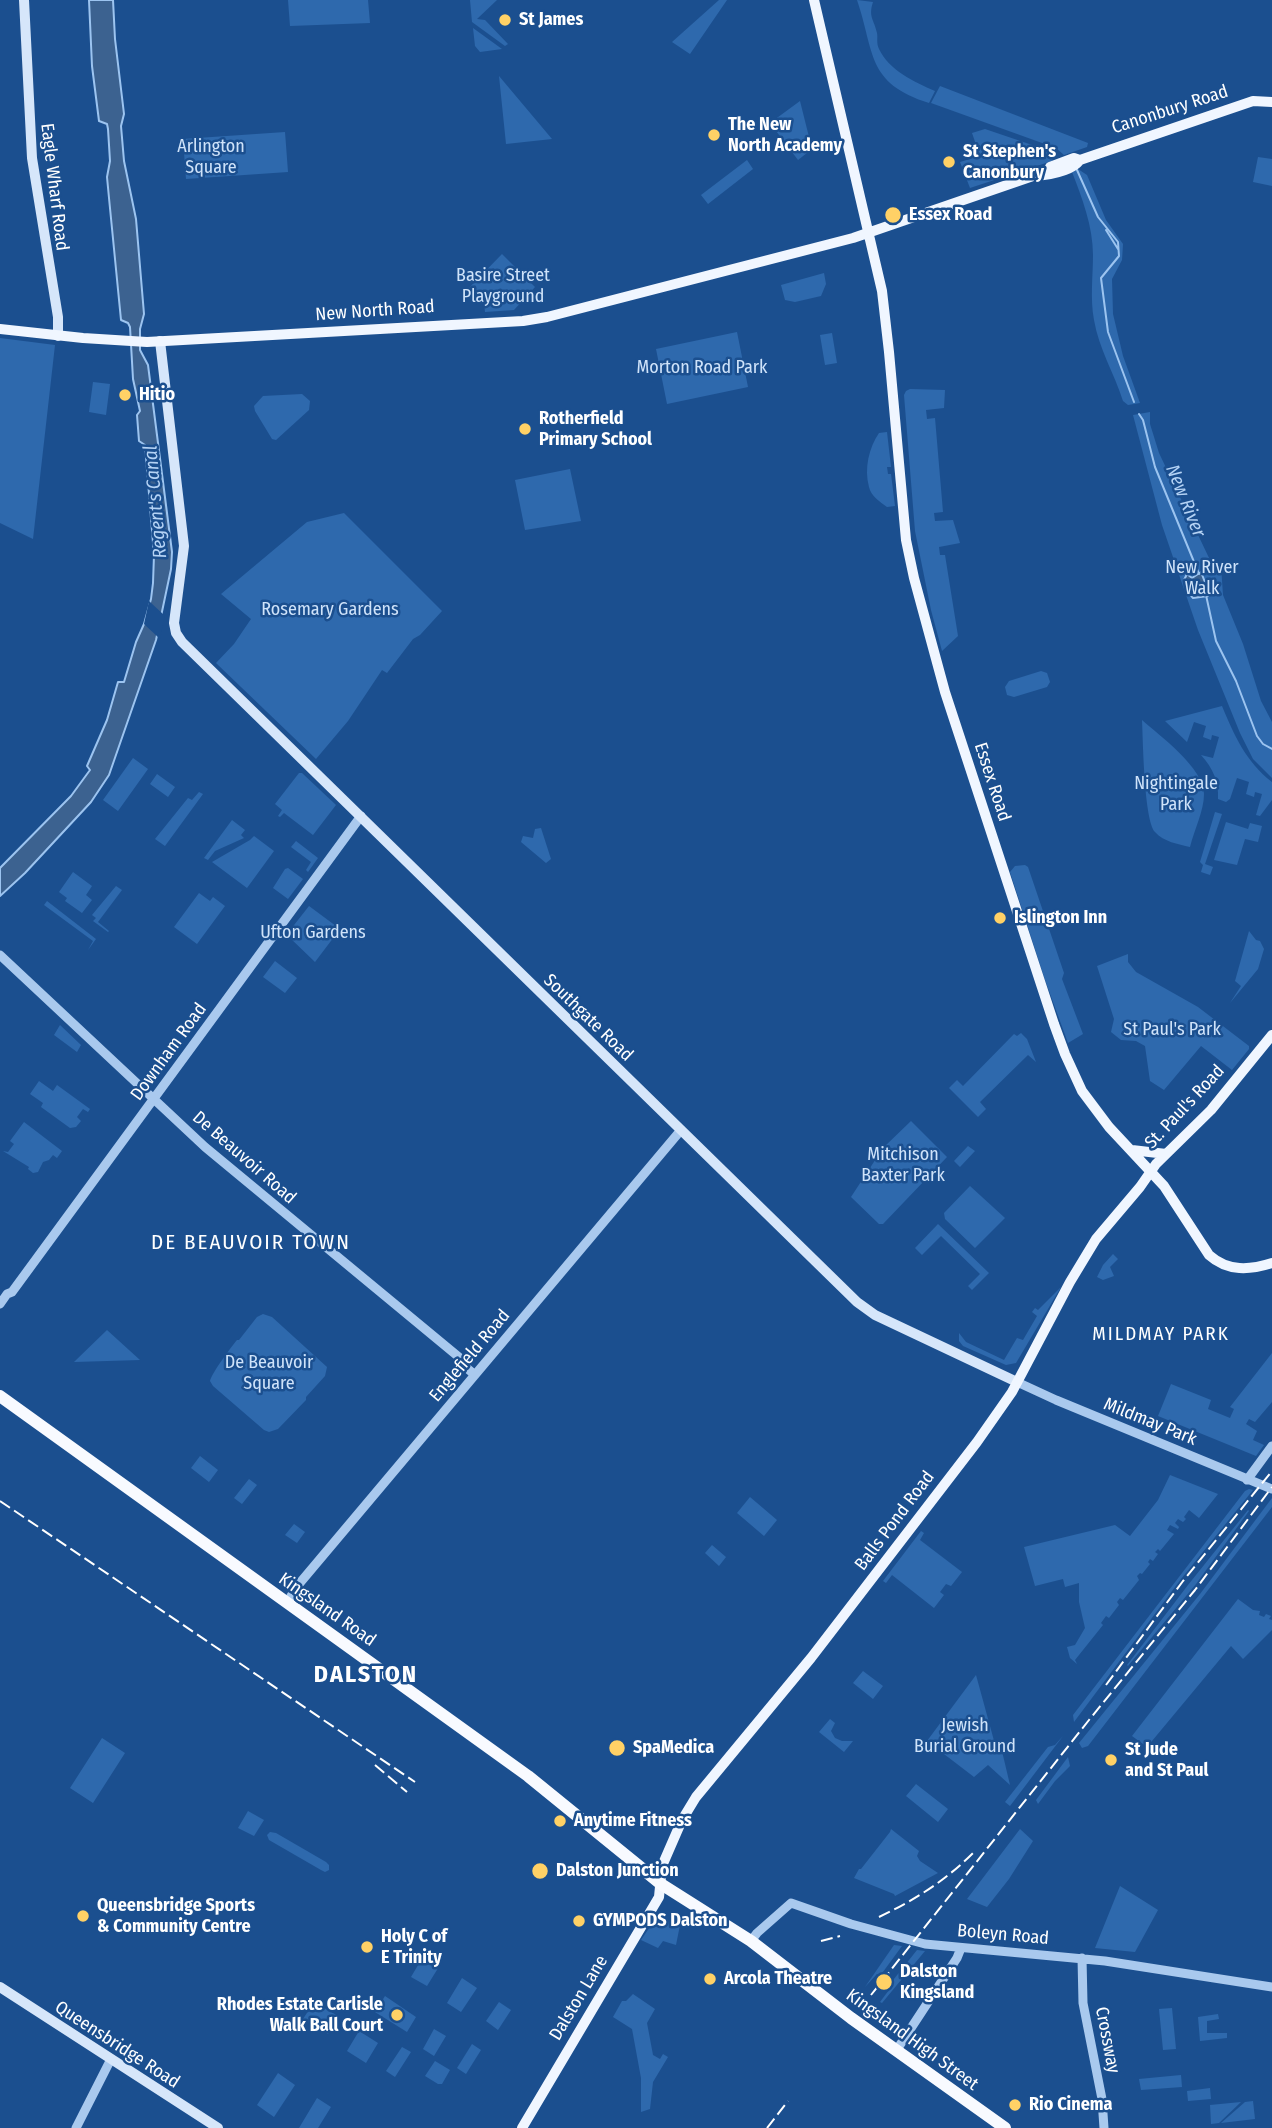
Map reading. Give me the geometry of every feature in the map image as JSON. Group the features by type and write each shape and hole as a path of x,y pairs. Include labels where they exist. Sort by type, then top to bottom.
{"highway":[{"name":"Kingsland Road","path":"0,1396 533,1780 661,1885"},
{"name":"Kingsland High Street","path":"661,1885 751,1941 864,2028 1004,2128"}],"main road":[{"name":"Eagle Wharf Road","path":"24,0 30,138 59,321 58,336"},
{"name":"Essex Road","path":"814,0 880,284 906,540 914,578 935,658 1046,1002 1082,1091 1110,1127 1164,1185 1199,1242 1213,1259 1246,1269 1272,1263"},
{"name":"Canonbury Road","path":"868,233 1033,176 1074,158 1080,160 1259,100 1272,102"},
{"name":"New North Road","path":"0,329 147,342 535,319 868,233"},
{"name":"Southgate Road","path":"160,341 184,546 174,627 177,636 866,1309 1017,1382"},
{"name":"St. Paul's Road","path":"1151,1171 1212,1111 1272,1035"},
{"path":"1132,1150 1166,1154"},
{"name":"Balls Pond Road","path":"661,1885 662,1866 678,1827 696,1797 811,1658 990,1424 1017,1382 1090,1248 1151,1171"},
{"name":"Dalston Lane","path":"522,2128 654,1906 661,1885"},
{"name":"Queensbridge Road","path":"0,1987 218,2128"}],"street":[{"name":"Downham Road","path":"0,1304 7,1294 12,1292 361,816"},
{"name":"De Beauvoir Road","path":"0,955 205,1147 460,1358 462,1364 475,1375"},
{"name":"Englefield Road","path":"288,1604 290,1596 299,1584 681,1130"},
{"name":"Mildmay Park","path":"1017,1382 1056,1401 1272,1489"},
{"path":"1251,1481 1272,1446"},
{"name":"Boleyn Road","path":"751,1941 791,1903 898,1938 925,1944 1082,1958 1272,1987"},
{"path":"896,2051 961,1948"},
{"name":"Crossway","path":"1082,1958 1083,2003 1102,2099 1104,2128"},
{"path":"76,2128 111,2059"}],"green space":[{"path":"288,0 368,0 370,23 290,26"},
{"path":"470,0 497,0 477,19 485,20 508,44 505,46 472,22"},
{"path":"719,0 727,0 690,54 672,42"},
{"path":"857,0 873,2 871,15 879,49 896,69 935,91 929,103 909,95 883,76 871,51"},
{"path":"473,28 502,49 480,52 475,46"},
{"path":"499,76 552,139 506,144"},
{"path":"940,86 1088,143 1087,147 1064,155 1056,148 931,103"},
{"path":"800,101 812,149 798,160 770,123"},
{"path":"985,129 1041,148 1049,152 1052,161 970,188 960,162 980,156 972,133"},
{"name":"Arlington Square","path":"285,132 288,172 186,179 183,139"},
{"path":"1258,157 1272,159 1272,186 1253,182"},
{"path":"747,160 753,169 708,204 701,195"},
{"path":"1078,169 1087,175 1106,220 1123,244 1122,260 1112,279 1113,314 1123,356 1140,403 1128,405 1123,401 1096,331 1092,304 1091,233 1072,172"},
{"name":"Basire Street Playground","path":"502,254 535,287 514,310 485,312 483,294 469,296 465,292"},
{"path":"824,273 826,284 821,296 795,302 785,300 781,285"},
{"name":"Morton Road Park","path":"737,332 748,387 667,404 656,349"},
{"path":"832,333 837,363 825,365 820,335"},
{"path":"0,338 55,345 33,539 0,523"},
{"path":"93,382 110,384 106,415 89,412"},
{"path":"910,389 945,390 944,408 926,410 927,419 935,418 943,512 934,513 935,521 953,520 960,543 939,547 940,555 945,555 958,636 942,651 915,531 904,395"},
{"path":"302,394 310,401 309,410 276,440 272,439 254,406 263,396"},
{"name":"New River Walk","path":"1150,412 1150,424 1159,453 1210,560 1221,566 1223,595 1243,644 1261,701 1272,722 1272,778 1253,759 1240,733 1198,630 1162,525 1133,415"},
{"path":"887,432 891,467 887,467 888,474 891,474 895,506 887,507 872,493 867,473 868,458 875,439 879,433"},
{"path":"570,469 581,521 525,530 515,480"},
{"name":"Rosemary Gardens","path":"344,513 442,611 413,639 387,673 382,670 348,721 316,759 216,663 234,644 251,619 221,594 307,522"},
{"path":"1041,671 1047,673 1050,682 1047,687 1014,697 1007,695 1005,687 1009,681"},
{"path":"1222,706 1248,757 1272,782 1272,800 1260,816 1256,815 1262,794 1255,792 1254,797 1246,794 1249,782 1237,778 1230,799 1226,802 1218,799 1214,776 1201,755 1213,758 1219,737 1212,735 1211,740 1203,737 1206,726 1194,722 1187,742 1165,721"},
{"name":"Nightingale Park","path":"1142,720 1180,753 1202,784 1202,807 1190,847 1163,838 1151,825"},
{"path":"133,758 148,769 118,811 103,800"},
{"path":"299,773 336,805 313,835 284,813 278,816 282,810 275,804"},
{"path":"157,774 175,787 168,797 150,784"},
{"path":"199,792 203,794 165,846 155,839 188,798 192,800"},
{"path":"1215,812 1222,814 1205,864 1213,867 1210,875 1201,872 1203,865 1200,862"},
{"path":"232,820 245,830 241,835 244,838 215,851 208,860 204,858"},
{"path":"1226,822 1248,829 1250,823 1262,826 1258,842 1245,839 1237,865 1214,860"},
{"path":"541,828 551,859 546,863 521,842 523,836 533,838 535,829"},
{"path":"254,836 274,851 247,888 212,862"},
{"path":"296,841 318,858 308,872 306,870 311,862 291,847"},
{"path":"1015,866 1028,867 1064,973 1062,979 1083,1034 1068,1043 1010,872"},
{"path":"288,868 303,879 288,899 273,888"},
{"path":"73,872 92,886 86,895 92,900 82,913 65,901 67,898 59,892"},
{"path":"116,886 122,890 98,922 108,932 93,921 96,918 92,915"},
{"path":"199,893 210,901 213,897 225,906 197,944 174,927"},
{"path":"47,901 96,939 88,950 93,941 44,905"},
{"name":"Ufton Gardens","path":"309,906 340,929 315,962 287,934"},
{"path":"1249,931 1264,949 1258,969 1230,1003 1241,986 1235,981"},
{"name":"St Paul's Park","path":"1128,954 1128,962 1136,972 1198,1007 1249,1046 1232,1070 1201,1046 1164,1090 1150,1081 1145,1046 1136,1041 1121,1040 1111,1032 1114,1019 1097,966"},
{"path":"275,961 297,978 285,993 263,977"},
{"path":"60,1025 81,1045 77,1052 54,1035"},
{"path":"1021,1033 1027,1039 1036,1062 1028,1055 980,1102 986,1109 978,1117 949,1088 957,1080 963,1086 1014,1034 1017,1036"},
{"path":"39,1081 53,1091 57,1085 90,1109 88,1112 83,1109 77,1117 81,1121 76,1127 70,1128 41,1107 43,1103 30,1094"},
{"name":"Mitchison Baxter Park","path":"911,1121 947,1157 883,1224 879,1224 851,1197 883,1148"},
{"path":"24,1122 62,1151 57,1158 53,1155 43,1162 38,1172 33,1173 29,1167 3,1151 8,1152 14,1144 10,1141"},
{"path":"968,1146 975,1151 960,1167 954,1161"},
{"path":"970,1186 1005,1218 975,1248 945,1219 944,1213"},
{"path":"938,1224 989,1273 972,1290 968,1286 980,1274 941,1236 922,1255 915,1248"},
{"path":"1113,1254 1118,1259 1110,1267 1114,1276 1103,1280 1097,1277 1103,1265"},
{"path":"1061,1287 1016,1363 1006,1365 963,1346 959,1341 959,1333 966,1342 1004,1360 1017,1338 1023,1340 1037,1316 1032,1312 1035,1308 1038,1310"},
{"name":"De Beauvoir Square","path":"263,1314 272,1317 327,1367 325,1376 306,1400 278,1429 269,1432 210,1381 234,1343 257,1317"},
{"path":"107,1330 140,1360 74,1362"},
{"path":"1272,1353 1272,1402 1255,1422 1249,1419 1246,1424 1257,1431 1253,1440 1264,1445 1256,1456 1158,1416 1171,1384 1211,1400 1208,1409 1230,1418 1234,1409 1230,1407"},
{"path":"200,1456 218,1470 209,1482 191,1468"},
{"path":"1170,1475 1218,1494 1199,1518 1189,1510 1183,1522 1178,1519 1175,1523 1178,1529 1170,1525 1167,1530 1174,1534 1160,1551 1158,1549 1155,1552 1158,1554 1153,1561 1150,1559 1150,1564 1137,1576 1139,1580 1123,1600 1120,1598 1117,1602 1119,1605 1109,1618 1106,1616 1101,1623 1103,1625 1075,1660 1077,1664 1070,1658 1067,1647 1075,1645 1085,1628 1079,1602 1079,1583 1065,1587 1063,1579 1035,1586 1024,1547 1115,1525 1130,1536 1158,1500"},
{"path":"249,1479 257,1485 242,1504 234,1498"},
{"path":"1249,1489 1253,1490 1181,1579 1074,1722 1073,1715"},
{"path":"750,1497 777,1520 764,1536 737,1513"},
{"path":"1272,1498 1272,1507 1088,1746 1082,1748 1079,1743 1200,1594"},
{"path":"1248,1510 1196,1584 1128,1666 1188,1585"},
{"path":"294,1524 305,1532 297,1543 285,1535"},
{"path":"921,1531 924,1533 920,1540 962,1572 951,1586 946,1584 940,1592 944,1595 934,1608 892,1575 886,1583 883,1581"},
{"path":"712,1545 726,1557 719,1566 705,1553"},
{"path":"1238,1599 1253,1610 1260,1611 1259,1615 1271,1616 1269,1619 1272,1620 1272,1630 1243,1659 1231,1646 1147,1747 1132,1736"},
{"path":"863,1671 883,1686 873,1699 853,1683"},
{"name":"Jewish Burial Ground","path":"976,1675 996,1748 1001,1747 1010,1785 988,1765 974,1777 927,1741"},
{"path":"830,1719 835,1723 831,1731 835,1738 853,1741 844,1752 819,1732"},
{"path":"1063,1736 1010,1806 1005,1802 1048,1747 1055,1745"},
{"path":"102,1738 125,1753 93,1803 70,1788"},
{"path":"1068,1757 1070,1766 1038,1804 1036,1800"},
{"path":"916,1784 948,1809 938,1822 906,1796"},
{"path":"248,1811 264,1820 254,1836 238,1828"},
{"path":"891,1829 919,1851 917,1856 920,1861 938,1873 895,1896 854,1878"},
{"path":"1020,1829 1033,1841 1009,1879 987,1907 967,1899"},
{"path":"270,1832 326,1862 329,1870 321,1870 269,1840 267,1835"},
{"path":"1120,1886 1158,1910 1135,1952 1095,1948"},
{"path":"656,1918 680,1925 676,1945 663,1941 658,1948 641,1940"},
{"path":"894,1945 902,1946 880,1976 877,1974 865,1987"},
{"path":"917,1950 925,1951 882,2003 880,2002 892,1986 890,1984"},
{"path":"424,1955 440,1965 427,1986 411,1977"},
{"path":"462,1978 477,1988 461,2012 447,2003"},
{"path":"633,1994 655,2009 647,2023 653,2055 660,2059 663,2054 668,2057 653,2082 650,2109 641,2112 641,2078 632,2029 613,2017 622,2001 626,2001"},
{"name":"Rhodes Estate Carlisle Walk Ball Court","path":"385,1996 416,2017 407,2032 375,2012"},
{"path":"314,2002 338,2016 328,2034 303,2019"},
{"path":"499,2002 511,2010 498,2030 486,2021"},
{"path":"1172,2008 1176,2049 1163,2050 1159,2009"},
{"path":"1218,2014 1219,2019 1207,2021 1207,2033 1227,2033 1227,2038 1200,2041 1198,2017"},
{"path":"434,2029 446,2036 434,2056 423,2049"},
{"path":"359,2031 378,2043 366,2063 347,2051"},
{"path":"472,2044 481,2050 466,2074 457,2068"},
{"path":"402,2047 411,2052 395,2077 386,2071"},
{"path":"435,2061 450,2070 442,2084 425,2076"},
{"path":"278,2073 295,2085 274,2117 257,2105"},
{"path":"1181,2075 1182,2087 1141,2090 1139,2079"},
{"path":"1210,2088 1211,2099 1188,2101 1187,2091"},
{"path":"317,2098 331,2107 318,2128 299,2128"},
{"path":"1253,2101 1255,2119 1221,2123 1245,2102"},
{"path":"1241,2102 1219,2123 1211,2124 1210,2105"}],"water":[{"name":"Regent's Canal","path":"89,0 113,0 124,114 121,126 124,161 136,219 144,314 140,329 140,350 148,365 172,552 171,569 156,640 109,775 91,802 0,896 0,868 71,796 90,770 87,766 107,720 118,682 124,682 144,624 153,583 154,555 145,445 139,441 137,415 140,411 133,379 130,327 121,320 107,177 110,161 108,129 107,124 99,121 92,66"},
{"path":"1201,572 1208,596 1193,598 1184,580 1187,574 1192,578"}],"pier":[{"path":"149,601 165,616 160,639 144,624"}],"waterway":[{"name":"New River","path":"1077,170 1098,217 1118,242 1119,256 1101,278 1108,332 1134,402"},
{"name":"New River","path":"1106,230 1118,249"},
{"name":"New River","path":"1139,414 1155,467 1199,574"},
{"name":"New River","path":"1206,595 1216,641 1236,681 1257,736 1263,744 1272,749"}],"railway":[{"path":"1106,1685 1183,1581 1272,1471"},
{"path":"871,1995 1195,1590 1272,1487"},
{"path":"0,1501 415,1782"},
{"path":"375,1765 407,1792"},
{"path":"879,1917 930,1888 976,1850"},
{"path":"821,1941 840,1936"},
{"path":"767,2128 788,2101"}],"place":[{"name":"St James","path":"505,20"},
{"name":"The New North Academy","path":"714,135"},
{"name":"St Stephen's Canonbury","path":"949,162"},
{"name":"Essex Road","path":"893,215"},
{"name":"Hitio","path":"125,395"},
{"name":"Rotherfield Primary School","path":"525,429"},
{"name":"Islington Inn","path":"1000,918"},
{"name":"SpaMedica","path":"617,1748"},
{"name":"St Jude and St Paul","path":"1111,1760"},
{"name":"Anytime Fitness","path":"560,1821"},
{"name":"Dalston Junction","path":"540,1871"},
{"name":"Queensbridge Sports & Community Centre","path":"83,1916"},
{"name":"GYMPODS Dalston","path":"579,1921"},
{"name":"Holy C of E Trinity","path":"367,1947"},
{"name":"Arcola Theatre","path":"710,1979"},
{"name":"Dalston Kingsland","path":"884,1982"},
{"name":"Rhodes Estate Carlisle Walk Ball Court","path":"397,2015"},
{"name":"Rio Cinema","path":"1015,2105"}],"district":[{"name":"DE BEAUVOIR TOWN","path":"251,1243"},
{"name":"MILDMAY PARK","path":"1161,1335"},
{"name":"DALSTON","path":"366,1675"}]}
